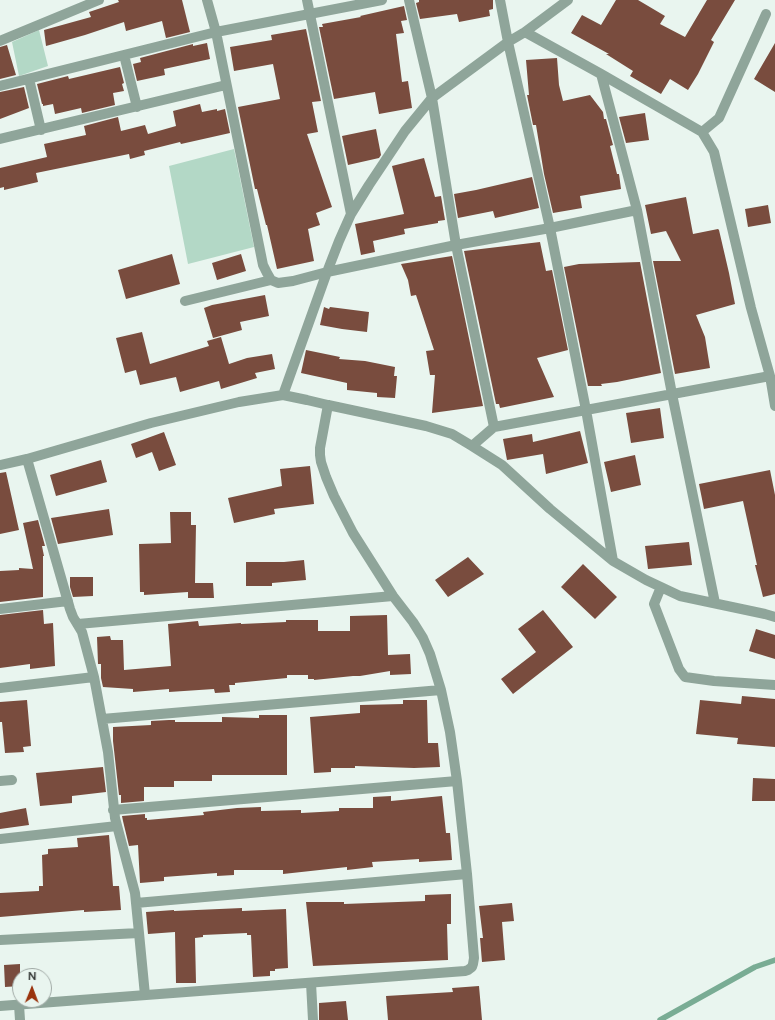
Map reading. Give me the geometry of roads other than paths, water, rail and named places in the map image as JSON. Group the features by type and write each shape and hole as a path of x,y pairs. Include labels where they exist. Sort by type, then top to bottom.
{"street":[{"path":"0,41 99,0"},
{"path":"207,0 216,32 263,265 266,273 272,280 278,283 456,245 550,228 636,210"},
{"path":"307,0 351,214"},
{"path":"0,86 216,32 382,0"},
{"path":"409,0 432,98 456,245 494,427"},
{"path":"500,0 550,228 614,562"},
{"path":"283,395 327,272 351,214 405,131 432,98 568,0"},
{"path":"702,132 719,118 766,14"},
{"path":"525,32 602,74 702,132 714,152 751,308 770,376 775,406"},
{"path":"124,55 137,107"},
{"path":"602,74 636,210 715,603"},
{"path":"29,79 41,130"},
{"path":"0,140 226,85"},
{"path":"185,301 272,280"},
{"path":"472,446 494,427 770,376"},
{"path":"0,465 27,459 151,423 239,402 283,395 452,434 502,465 556,514 614,562 646,580 680,596 775,617"},
{"path":"52,1002 465,971 468,970 473,964 474,958 467,874 457,781 450,732 441,690 430,654 423,638 393,596 353,533 326,477 321,462 320,448 328,406"},
{"path":"27,459 68,601 72,614 82,632 94,677 108,752 113,810 135,893 145,995"},
{"path":"661,587 654,604 679,669 685,678 775,685"},
{"path":"78,624 393,596"},
{"path":"0,608 68,601"},
{"path":"0,688 94,677"},
{"path":"102,719 441,690"},
{"path":"0,781 12,780"},
{"path":"113,810 457,781"},
{"path":"0,839 117,826"},
{"path":"136,903 467,874"},
{"path":"0,940 140,933"},
{"path":"311,983 313,1020"},
{"path":"0,1006 12,1005"},
{"path":"19,1008 20,1020"}],"waterway":[{"path":"660,1020 755,967 775,960"}]}
